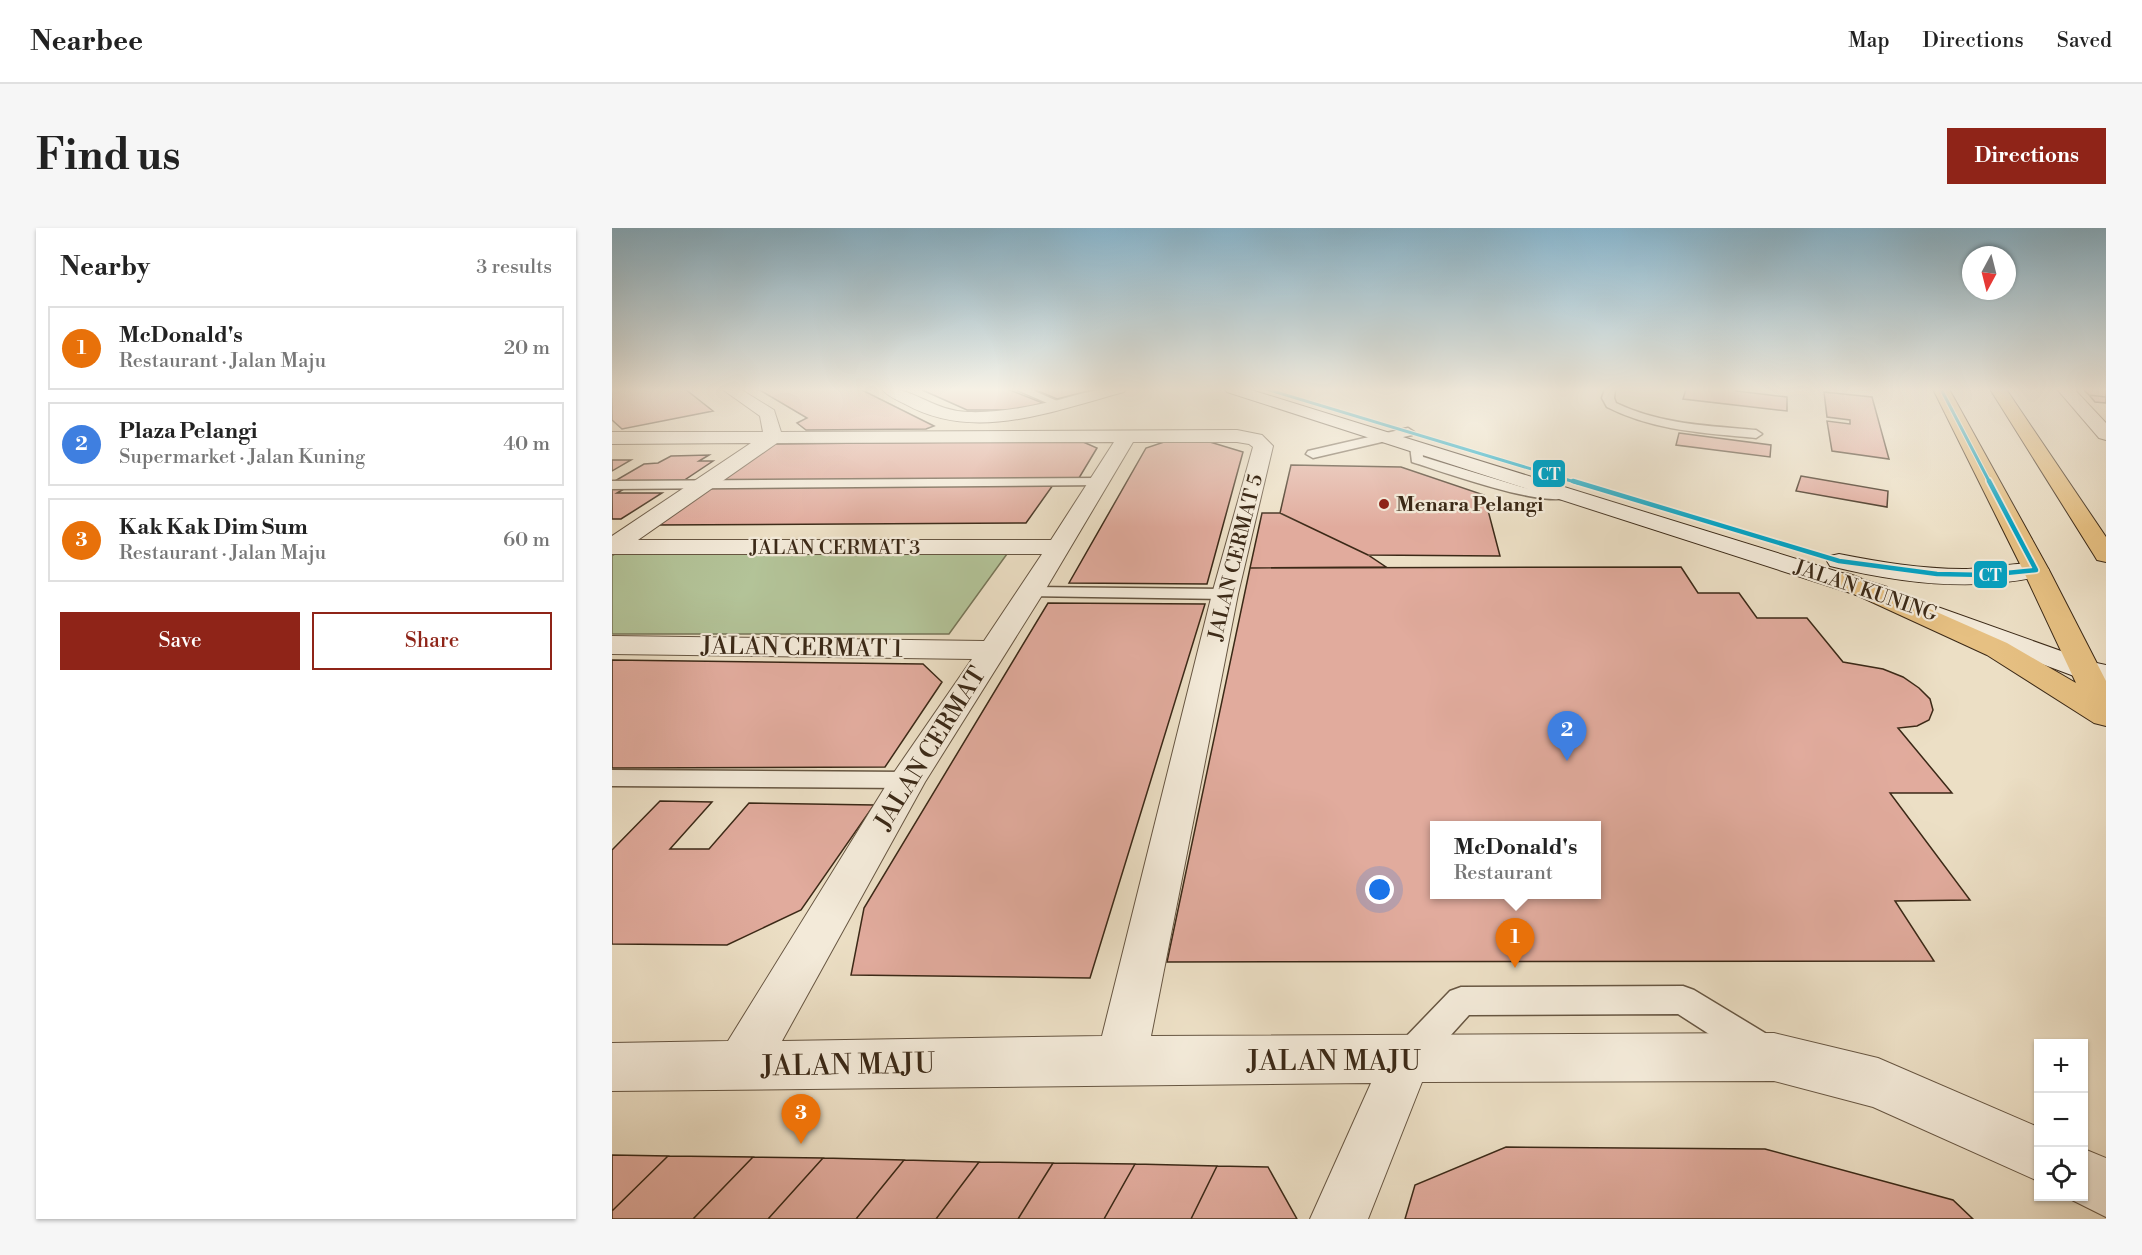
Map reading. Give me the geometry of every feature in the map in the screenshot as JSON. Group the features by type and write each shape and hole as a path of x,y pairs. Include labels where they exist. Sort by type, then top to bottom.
{"highway":[{"path":"1966,435 2036,570 2092,660 2106,715"},
{"path":"2029,435 2106,555"},
{"path":"1846,581 1997,649 2106,715"}],"street":[{"name":"JALAN KUNING","path":"1393,435 1839,561 1880,570 1955,577 2010,576 2036,570"},
{"name":"JALAN KUNING","path":"1396,435 1568,494 2092,660"},
{"name":"JALAN CERMAT","path":"742,1065 908,780 1031,592 1127,436"},
{"name":"JALAN CERMAT 5","path":"612,438 1237,436 1255,439 1263,446 1225,594 1121,1060"},
{"path":"612,547 773,437"},
{"name":"JALAN CERMAT 3","path":"612,547 1057,547"},
{"name":"JALAN CERMAT 1","path":"612,645 992,650"},
{"name":"JALAN MAJU","path":"612,1067 1121,1060 1774,1057 1878,1083 2034,1152"},
{"path":"1339,1219 1406,1060"},
{"path":"2088,1179 2106,1189"}],"lane":[{"path":"1332,435 1313,454 1404,438"},
{"path":"612,485 1100,482"},
{"path":"1031,592 1225,594"},
{"path":"612,778 908,780"}],"green space":[{"path":"615,554 1007,554 949,634 612,634 612,556"}],"building":[{"path":"1678,435 1696,435 1771,445 1770,457 1676,445"},
{"path":"1829,435 1882,435 1889,459 1832,451"},
{"path":"1081,441 1097,448 1079,478 719,482 774,444"},
{"path":"1167,441 1210,442 1243,452 1207,584 1069,583 1146,448"},
{"path":"709,455 699,461 713,461 683,481 613,482 644,464 658,463 671,456"},
{"path":"612,460 631,460 612,471"},
{"name":"Menara Pelangi","path":"1291,465 1401,467 1484,495 1500,556 1368,555 1280,513"},
{"path":"1801,476 1888,491 1887,507 1796,491"},
{"path":"1053,485 1026,523 653,525 711,487"},
{"path":"612,489 624,489 617,493 662,493 621,519 612,519"},
{"path":"1262,513 1280,513 1368,555 1386,567 1250,568"},
{"path":"1681,567 1698,593 1739,593 1757,618 1807,618 1843,662 1883,669 1903,677 1930,699 1933,710 1929,720 1917,726 1898,728 1952,793 1890,793 1970,900 1895,901 1934,961 1167,962 1250,568"},
{"path":"1048,603 1205,604 1090,978 851,975 864,908"},
{"path":"612,660 923,664 942,682 885,767 612,768"},
{"path":"660,801 712,802 670,849 709,849 749,803 874,805 801,910 727,945 612,944 612,850"},
{"path":"1506,1147 1765,1149 1953,1200 1973,1219 1405,1219 1415,1185"},
{"path":"612,1155 668,1156 612,1211"},
{"path":"668,1156 753,1157 693,1219 612,1219 612,1211"},
{"path":"753,1157 823,1158 768,1219 693,1219"},
{"path":"823,1158 904,1160 856,1219 768,1219"},
{"path":"904,1160 979,1162 936,1219 856,1219"},
{"path":"979,1162 1053,1163 1018,1219 936,1219"},
{"path":"1053,1163 1135,1164 1104,1219 1018,1219"},
{"path":"1135,1164 1217,1166 1191,1219 1104,1219"},
{"path":"1217,1166 1268,1167 1297,1219 1191,1219"}],"transit line":[{"name":"CT","path":"1420,435 1839,561 1937,574 1986,575 2036,570 1965,435"}],"place":[{"name":"Menara Pelangi","path":"1384,504"},
{"name":"Plaza Pelangi","path":"1567,761"},
{"name":"McDonald's","path":"1515,968"},
{"name":"Kak Kak Dim Sum","path":"801,1144"}]}
